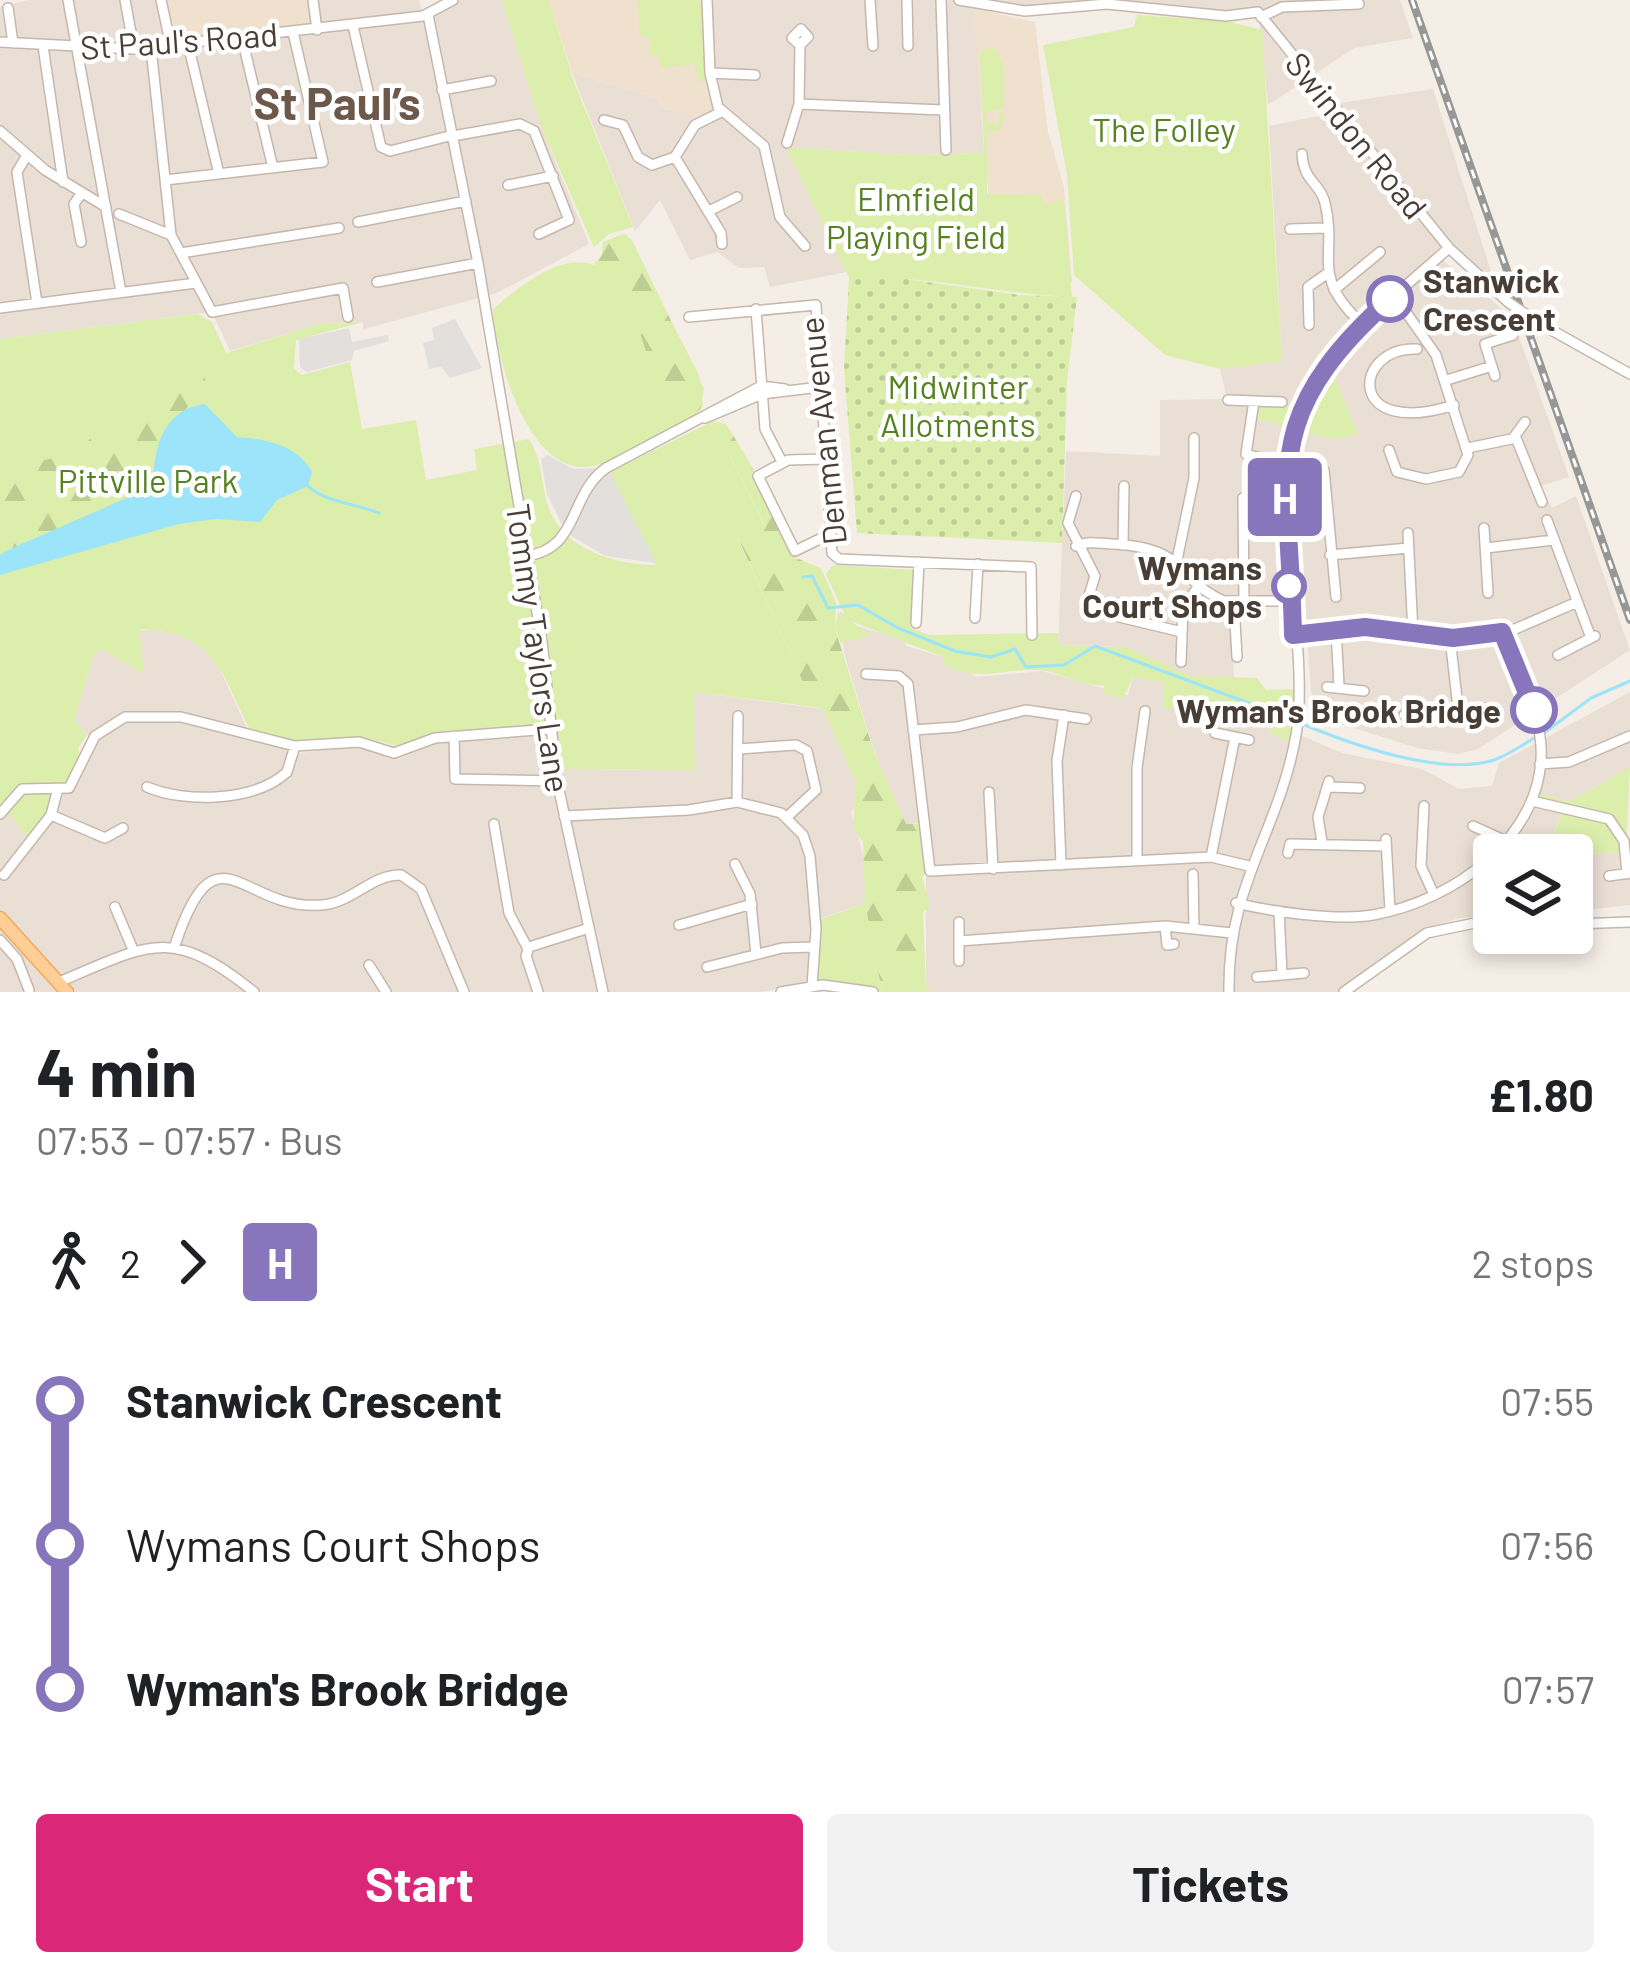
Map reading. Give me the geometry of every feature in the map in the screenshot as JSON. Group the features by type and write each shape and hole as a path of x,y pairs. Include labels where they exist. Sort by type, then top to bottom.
{"main road":[{"path":"0,919 58,982"}],"street":[{"path":"68,0 121,292"},
{"path":"125,0 134,49"},
{"path":"161,0 171,46"},
{"path":"314,0 317,30"},
{"path":"428,15 453,0"},
{"path":"706,0 710,74 721,112 764,146 780,217 805,246"},
{"path":"870,0 873,46"},
{"path":"907,0 908,46"},
{"path":"941,0 946,150"},
{"path":"959,0 1160,6 1262,17 1282,7 1329,2 1355,7"},
{"path":"1226,16 1246,5 1262,17"},
{"path":"8,8 13,43"},
{"name":"St Paul's Road","path":"0,42 76,49 151,48 428,15"},
{"name":"Tommy Taylors Lane","path":"428,15 478,263 542,642 556,781 603,992"},
{"name":"Swindon Road","path":"1262,17 1449,248 1508,302 1630,374"},
{"path":"353,26 381,147 390,151 526,125 540,140 569,220 539,234"},
{"path":"165,179 323,162 293,32"},
{"path":"242,38 272,168"},
{"path":"188,44 219,174"},
{"path":"788,143 799,104 800,45"},
{"path":"43,46 63,182"},
{"path":"151,48 171,235 212,312 343,288 348,317"},
{"path":"710,74 755,75"},
{"path":"442,90 491,81"},
{"path":"799,104 943,110"},
{"path":"34,112 52,109"},
{"path":"604,120 628,130 645,164 674,157 695,125 721,112"},
{"path":"0,131 63,182 106,207"},
{"path":"1302,154 1305,177 1324,201 1328,273 1334,290 1362,324"},
{"path":"27,155 17,172 37,303"},
{"path":"674,157 709,212 722,244"},
{"path":"508,185 553,176"},
{"path":"81,194 74,204 81,242"},
{"path":"709,212 736,197"},
{"path":"358,222 466,200"},
{"path":"119,214 171,235"},
{"path":"181,253 339,228"},
{"path":"1290,230 1325,228"},
{"path":"1229,992 1236,903 1295,742 1300,710 1290,601 1285,465 1289,450 1304,402 1362,324 1449,248"},
{"path":"1334,290 1380,252"},
{"path":"377,282 478,263"},
{"path":"1309,325 1308,286 1328,273"},
{"path":"0,308 196,283"},
{"path":"1391,454 1400,474 1432,479 1461,470 1468,448 1447,380 1420,328 1394,295"},
{"name":"Denman Avenue","path":"689,317 816,305 830,534 837,558 1033,568 1032,635"},
{"path":"756,309 765,429 782,462"},
{"path":"1420,328 1439,314"},
{"path":"1447,380 1493,371 1485,344 1513,335"},
{"path":"1417,350 1392,353 1375,368 1369,384 1374,401 1389,412 1410,415 1454,405"},
{"path":"525,556 545,553 564,538 583,492 601,471 761,390 820,387"},
{"path":"1228,400 1282,402"},
{"path":"1254,401 1246,454 1285,465"},
{"path":"1468,448 1514,437 1525,422"},
{"path":"1514,437 1542,502"},
{"path":"1177,560 1194,478 1194,438"},
{"path":"825,458 782,462 758,476 795,551 830,534"},
{"path":"1324,470 1336,597"},
{"path":"1123,545 1124,486"},
{"path":"1076,496 1067,520 1094,576 1085,608"},
{"path":"1238,657 1246,507"},
{"path":"1547,520 1575,603 1593,637 1558,655"},
{"path":"1484,527 1488,593"},
{"path":"1408,533 1412,633"},
{"path":"1486,548 1553,540"},
{"path":"1076,546 1123,545 1177,560 1200,584 1239,603 1290,601"},
{"path":"1330,556 1409,548"},
{"path":"916,623 919,562"},
{"path":"975,618 977,564"},
{"path":"1181,662 1184,604 1200,584"},
{"path":"1116,603 1115,616 1182,632"},
{"path":"1293,635 1336,629 1450,638 1502,632 1575,603"},
{"path":"1336,629 1339,686"},
{"path":"1502,632 1541,747 1532,801 1511,834"},
{"path":"1450,638 1459,716"},
{"path":"866,674 906,681 928,869 1211,856 1249,866"},
{"path":"1327,687 1364,691"},
{"path":"1404,716 1459,716 1484,708"},
{"path":"913,730 957,728 1026,710 1086,718"},
{"path":"1137,860 1137,767 1145,711"},
{"path":"733,802 738,716"},
{"path":"1061,865 1057,761 1064,716"},
{"path":"0,814 22,789 57,792 71,786 100,730 125,717 214,722 295,746 359,742 400,753 454,736 550,729"},
{"path":"1215,733 1249,740"},
{"path":"454,736 455,779 556,781"},
{"path":"1540,764 1570,762 1630,736"},
{"path":"1211,856 1235,737"},
{"path":"738,749 796,745 807,751 816,790 787,817"},
{"path":"147,787 182,798 257,787 286,772 295,746"},
{"path":"1322,842 1318,817 1329,784 1360,788"},
{"path":"4,874 51,815 57,792"},
{"path":"989,792 993,869"},
{"path":"1532,801 1609,819 1624,841 1629,874 1609,875"},
{"path":"564,816 689,811 733,802 767,806 787,817 803,835 810,856 816,929 812,986"},
{"path":"1424,806 1421,866 1434,895"},
{"path":"51,815 105,838 123,828"},
{"path":"494,824 509,913 528,949 538,992"},
{"path":"1473,826 1490,834"},
{"path":"1288,854 1290,844 1385,842 1390,911"},
{"path":"735,864 752,904 757,954"},
{"path":"1236,903 1352,917 1390,911 1434,895 1473,871"},
{"path":"1193,874 1194,928"},
{"path":"175,945 192,898 214,880 320,906 401,875 421,889 464,992"},
{"path":"679,925 752,904"},
{"path":"115,907 134,952"},
{"path":"1279,910 1282,974"},
{"path":"959,922 959,961"},
{"path":"1593,923 1630,922"},
{"path":"1344,992 1427,933 1473,924"},
{"path":"959,941 1165,926 1232,933"},
{"path":"1165,926 1167,945"},
{"path":"528,949 586,929"},
{"path":"0,940 17,959 28,991 134,952 175,945 218,965 254,992"},
{"path":"707,967 812,947"},
{"path":"369,964 386,992"},
{"path":"1257,977 1304,973"},
{"path":"781,992 812,986 873,992"}],"shaded area":[{"path":"29,0 419,0 423,15 453,0 502,0 542,129 589,244 497,293 364,329 362,322 323,323 230,351 212,312 0,339 0,7"},
{"path":"161,0 313,0 317,30 171,46"},
{"path":"549,0 700,0 706,76 717,109 702,119 663,109 657,98 572,73"},
{"path":"700,0 1400,0 1413,38 1354,48 1268,105 1258,12 1226,16 1107,4 1031,11 974,2 984,153 910,155 786,147 847,272 770,287 764,267 739,268 717,252 690,260 660,200 635,231 572,73 657,98 663,109 679,112 706,69"},
{"path":"973,8 1035,22 1048,132 1064,187 1072,282 996,286"},
{"path":"1433,89 1494,281 1450,248 1439,257 1512,317 1569,477 1541,486 1552,508 1576,496 1630,650 1478,749 1458,754 1417,748 1313,715 1307,635 1293,635 1290,601 1231,603 1234,678 1191,676 1108,646 1058,645 1066,451 1160,456 1160,400 1227,399 1220,369 1282,361 1269,126 1338,112 1332,104"},
{"path":"455,319 482,368 450,378 441,367 429,369 423,343 434,340 432,328"},
{"path":"349,328 352,342 388,335 389,341 354,351 352,360 307,372 300,367 299,339"},
{"path":"548,455 573,469 597,468 581,488 564,529 547,494 541,459"},
{"path":"610,472 656,563 605,556 570,535 588,491"},
{"path":"840,611 857,626 905,640 906,646 943,657 977,677 1042,671 1128,695 1133,677 1166,683 1162,707 1214,700 1263,709 1274,721 1270,734 1300,744 1302,736 1342,753 1422,769 1459,789 1492,786 1499,763 1630,692 1630,767 1569,802 1535,792 1563,809 1554,834 1473,834 1473,917 1427,929 1337,992 933,992 926,989 926,823 906,824 878,763 844,653"},
{"path":"116,631 191,636 217,663 250,735 300,753 360,746 398,759 441,741 543,735 548,769 694,770 693,692 823,709 856,782 857,803 851,813 868,871 865,903 810,922 807,983 761,992 0,992 0,814 6,807 32,844 57,813 60,796 74,790 100,737 87,735 74,721 93,656"},
{"path":"1630,839 1630,905 1593,909 1593,854 1625,852 1624,841"}],"green space":[{"path":"502,0 549,0 574,82 633,227 609,234 594,247 542,129"},
{"path":"638,0 700,0 708,80 699,82 694,64 661,68 658,54 649,56 649,38 639,34"},
{"name":"The Folley","path":"1137,15 1227,21 1262,30 1282,361 1220,369 1165,355 1074,275 1067,175 1043,45 1134,27"},
{"name":"Elmfield Playing Field","path":"994,48 1003,62 1004,109 986,112 986,122 998,125 999,113 1004,113 1001,130 987,130 987,194 1041,195 1045,205 1064,199 1072,297 905,279 849,278 786,147 910,155 984,153 980,51"},
{"path":"623,234 632,240 704,389 700,410 681,424 675,406 659,390 639,330 593,266 602,255 603,242"},
{"path":"626,234 699,375 703,406 693,417 619,458 594,466 571,465 550,454 519,409 500,354 493,309 554,268 581,262 594,265 602,255 603,242"},
{"name":"Midwinter Allotments","path":"885,276 1019,295 1077,297 1067,381 1062,543 857,533 844,369 849,278"},
{"name":"Pittville Park","path":"198,314 212,322 226,353 323,323 363,322 296,340 294,368 301,375 350,362 362,429 416,420 426,480 477,470 474,449 529,439 547,503 564,532 591,551 624,562 656,565 610,472 713,421 766,529 738,539 814,707 693,692 695,770 559,769 552,724 437,732 403,748 363,737 297,742 250,730 222,672 200,646 165,632 139,629 144,674 101,649 93,656 74,721 87,735 78,748 79,769 57,793 56,804 30,842 6,808 0,814 0,339"},
{"path":"1326,367 1359,433 1336,439 1303,432 1293,462 1275,463 1283,425 1251,418 1254,401 1292,407 1306,382"},
{"path":"204,373 207,391 186,410 161,445 154,486 0,555 0,479 16,467 78,452 98,430 147,413"},
{"path":"713,421 726,424 758,476 796,558 821,568 836,603 835,629 875,755 906,824 924,824 928,869 922,877 930,906 923,912 926,988 933,992 882,992 865,903 863,842 853,829 856,782 823,709 814,707 738,538 766,528"},
{"path":"833,565 914,570 911,628 929,635 1058,633 1059,645 1125,647 1191,676 1257,678 1266,690 1297,689 1295,742 1270,735 1274,722 1261,719 1263,709 1215,700 1208,729 1183,724 1184,711 1162,707 1165,683 1133,677 1123,699 1104,694 1104,685 1047,671 969,673 945,665 943,657 848,620 872,635 841,643 835,629 838,612 847,620 826,574"},
{"path":"1630,767 1626,852 1593,854 1593,834 1554,834 1563,810 1532,801 1535,792 1569,802"},
{"path":"865,903 882,992 812,986 816,921"}],"water":[{"path":"205,404 237,437 269,442 298,455 312,472 308,486 277,500 260,522 216,519 179,524 0,575 0,555 8,550 154,486 155,458 163,433 179,414"}],"waterway":[{"path":"308,486 332,499 379,513"},
{"path":"803,577 812,576 828,608 858,605 898,628 955,651 991,657 1015,649 1026,667 1064,665 1095,646 1292,719"},
{"path":"1544,733 1591,698 1630,681"},
{"path":"1300,723 1369,748 1448,764 1494,760 1536,737"}],"railway":[{"path":"1412,0 1630,620"}],"bus line":[{"name":"H","path":"1390,299 1337,352 1308,394 1295,426 1285,465 1293,635 1365,627 1453,638 1502,632 1534,710"}],"place":[{"name":"Stanwick Crescent","path":"1390,299"},
{"name":"Wymans Court Shops","path":"1289,586"},
{"name":"Wyman's Brook Bridge","path":"1534,710"}],"district":[{"name":"St Paul’s","path":"337,102"}]}
